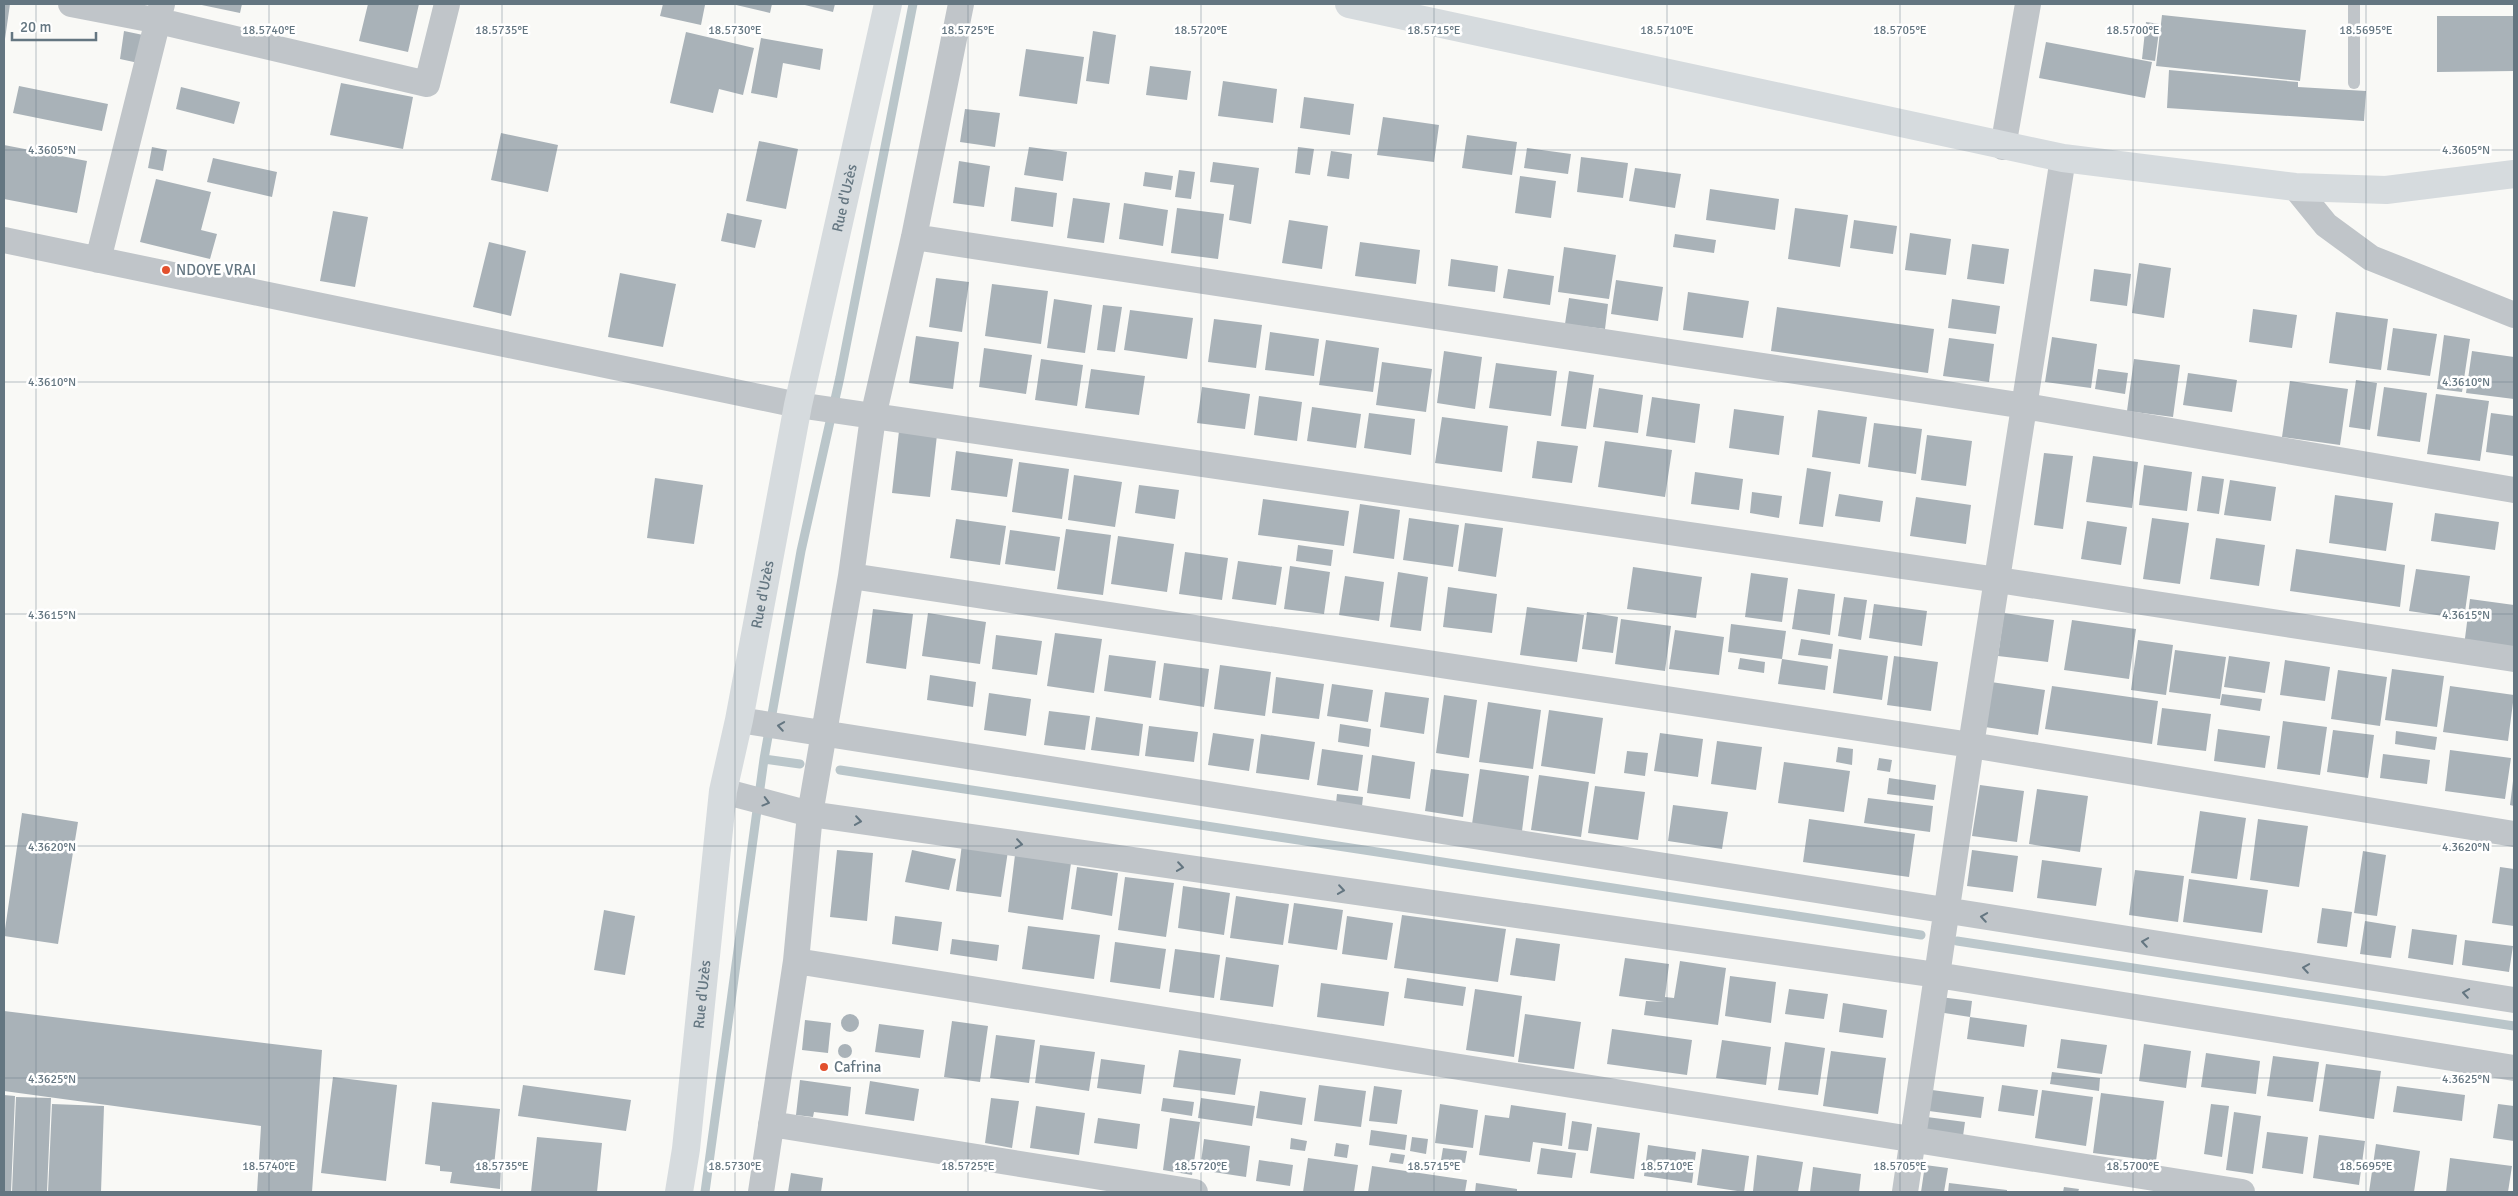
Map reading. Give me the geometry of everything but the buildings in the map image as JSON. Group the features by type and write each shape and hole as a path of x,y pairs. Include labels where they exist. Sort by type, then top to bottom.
{"street":[{"path":"71,4 161,12 427,84 447,4"},
{"name":"Rue d'Uzès","path":"679,1192 686,1149 723,791 739,720 798,405 888,4"},
{"path":"761,1192 796,961 810,814 851,576 873,417 914,237 961,4"},
{"path":"1349,4 2003,147 2063,158 2295,187 2386,190 2514,174"},
{"path":"2003,147 2028,4"},
{"path":"98,260 161,12"},
{"path":"1905,1192 1911,1139 1971,745 2063,158"},
{"path":"2295,187 2326,225 2371,258 2514,316"},
{"path":"914,237 2024,406 2514,490"},
{"path":"4,240 798,405 1998,580 2514,660"},
{"path":"851,576 1971,745 2514,834"},
{"path":"739,720 2514,1000"},
{"path":"723,791 810,814 1937,975 2514,1068"},
{"path":"796,961 2242,1192"},
{"path":"771,1124 1196,1192"}],"lane":[{"path":"2354,4 2354,83"}],"waterway":[{"path":"705,1192 764,759 801,551 840,377 913,4"},
{"path":"764,759 800,764"},
{"path":"840,770 1921,935"},
{"path":"1957,941 2514,1026"}],"place":[{"name":"NDOYE VRAI","path":"166,270"},
{"name":"Cafrina","path":"824,1067"}]}
